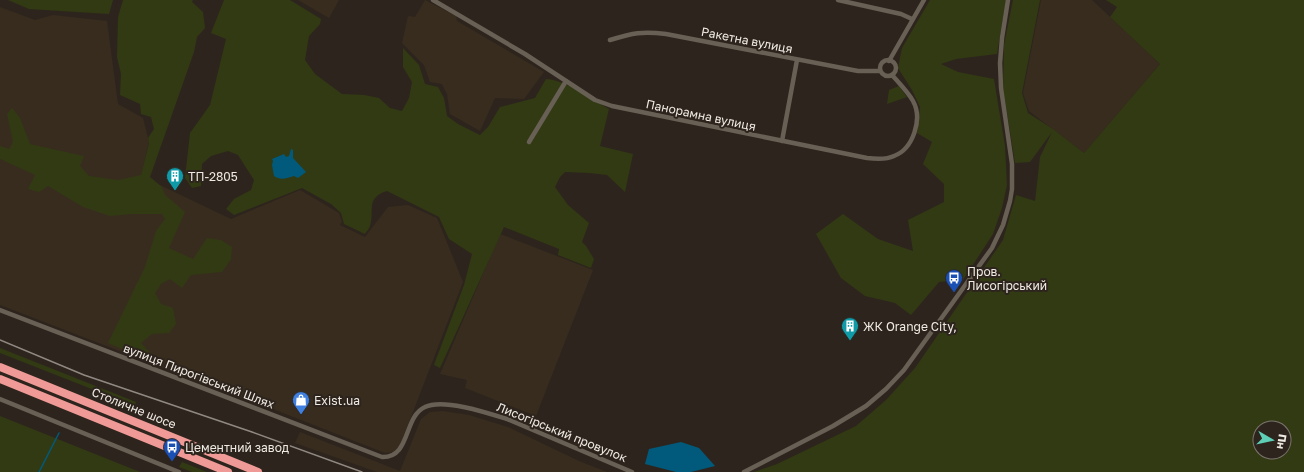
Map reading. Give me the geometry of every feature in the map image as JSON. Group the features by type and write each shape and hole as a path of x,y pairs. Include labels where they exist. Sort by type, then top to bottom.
{"highway":[{"name":"Столичне шосе","path":"0,367 258,472"},
{"name":"Столичне шосе","path":"0,379 228,472"}],"street":[{"name":"Панорамна вулиця","path":"433,0 525,54 595,100 612,106 867,158 878,159 895,156 911,141 915,133 918,115 913,101 892,75"},
{"path":"838,0 895,12 912,19"},
{"path":"889,61 894,64 895,71 892,75 885,76 880,71 880,66 882,63 889,61 924,0"},
{"path":"744,472 833,426 866,406 886,389 904,370 992,248 1003,225 1012,189 1012,164 1001,88 1000,63 1008,0"},
{"name":"Ракетна вулиця","path":"610,40 629,34 650,32 858,71 880,71"},
{"path":"782,141 797,60"},
{"path":"530,142 566,81"},
{"name":"вулиця Пирогівський Шлях","path":"0,310 377,456 386,458 392,456"},
{"path":"0,399 180,472"},
{"name":"Лисогірський провулок","path":"392,456 400,449 418,412 429,405 443,404 489,413 506,419 632,472"}],"shaded area":[{"path":"298,0 339,0 329,18"},
{"path":"425,0 456,16 457,21 544,72 524,99 495,98 480,131 450,114 447,94 442,84 430,82 424,65 402,43 408,16 415,17"},
{"path":"1041,0 1092,0 1160,64 1084,153 1029,111 1023,93"},
{"path":"0,7 35,20 53,15 107,21 118,104 143,118 149,142 141,176 231,219 300,190 339,213 342,222 340,225 365,237 388,207 408,205 437,218 463,282 398,451 385,453 0,305"},
{"path":"500,234 593,270 536,416 465,388 467,380 440,374"},
{"path":"443,411 469,415 508,427 579,461 607,472 377,472 295,443 300,432 400,471 421,419 430,412"}],"green space":[{"path":"8,0 113,0 109,14 29,9"},
{"path":"123,0 193,0 192,2 203,12 205,28 197,37 194,52 150,177 162,187 165,195 185,212 169,248 193,259 207,238 221,240 232,247 231,259 222,272 191,275 182,288 170,279 161,284 155,293 161,304 173,308 176,324 169,333 152,334 141,343 152,355 149,360 108,343 145,267 156,231 165,219 162,214 110,216 83,207 48,186 39,192 28,189 35,175 0,159 0,146 9,149 13,142 7,114 12,108 20,118 30,144 84,156 80,166 89,176 118,180 141,175 149,143 148,138 154,129 151,117 141,114 140,104 120,95 121,74 117,57 118,17"},
{"path":"224,0 290,0 321,19 320,24 309,36 305,60 315,74 342,94 364,95 379,98 390,108 402,111 409,98 412,82 403,67 403,48 419,65 425,84 438,87 444,98 447,116 458,124 480,135 488,127 500,107 535,98 546,79 561,82 609,109 600,146 633,154 625,192 607,175 589,173 565,172 560,177 555,187 568,205 589,223 582,242 594,259 591,268 558,255 559,249 504,227 440,368 434,365 464,285 472,254 449,239 439,217 387,191 380,194 373,201 370,226 365,234 344,224 341,213 331,204 302,188 234,215 226,209 234,199 251,190 254,180 238,155 228,151 211,156 202,164 201,186 192,188 185,178 190,133 210,105 226,39 211,33"},
{"path":"930,0 1006,0 997,54 956,59 941,64 958,72 994,79 1005,146 1007,185 1002,208 993,234 963,280 939,282 911,315 895,303 865,296 841,278 816,234 843,214 878,239 913,251 908,220 944,202 944,184 923,164 932,142 917,133 920,107 912,90 898,68 902,48"},
{"path":"1013,0 1040,0 1022,93 1028,113 1053,129 1084,153 1160,64 1110,17 1117,7 1106,0 1304,0 1304,472 754,472 777,464 856,426 886,400 915,368 1003,240 1016,195 1035,201 1040,157 1052,132 1030,162 1015,163 1003,88 1004,45"},
{"path":"899,86 907,97 887,104 889,90"},
{"path":"0,348 136,402 135,406 0,353"},
{"path":"0,416 140,472 0,472"},
{"path":"182,462 207,472 192,472 179,467"}],"water":[{"path":"291,149 293,150 293,158 306,172 298,178 294,176 284,179 277,178 274,176 272,159 284,154 286,157 289,156"},
{"path":"681,442 699,448 715,466 691,472 676,472 645,464 649,449"}],"waterway":[{"path":"39,472 59,433"}],"railway":[{"path":"0,340 84,375 252,432 362,472"}],"place":[{"name":"ТП-2805","path":"175,191"},
{"name":"Пров. Лисогірський","path":"954,293"},
{"name":"ЖК Orange City,","path":"850,341"},
{"name":"Exist.ua","path":"301,415"},
{"name":"Цементний завод","path":"172,462"}]}
